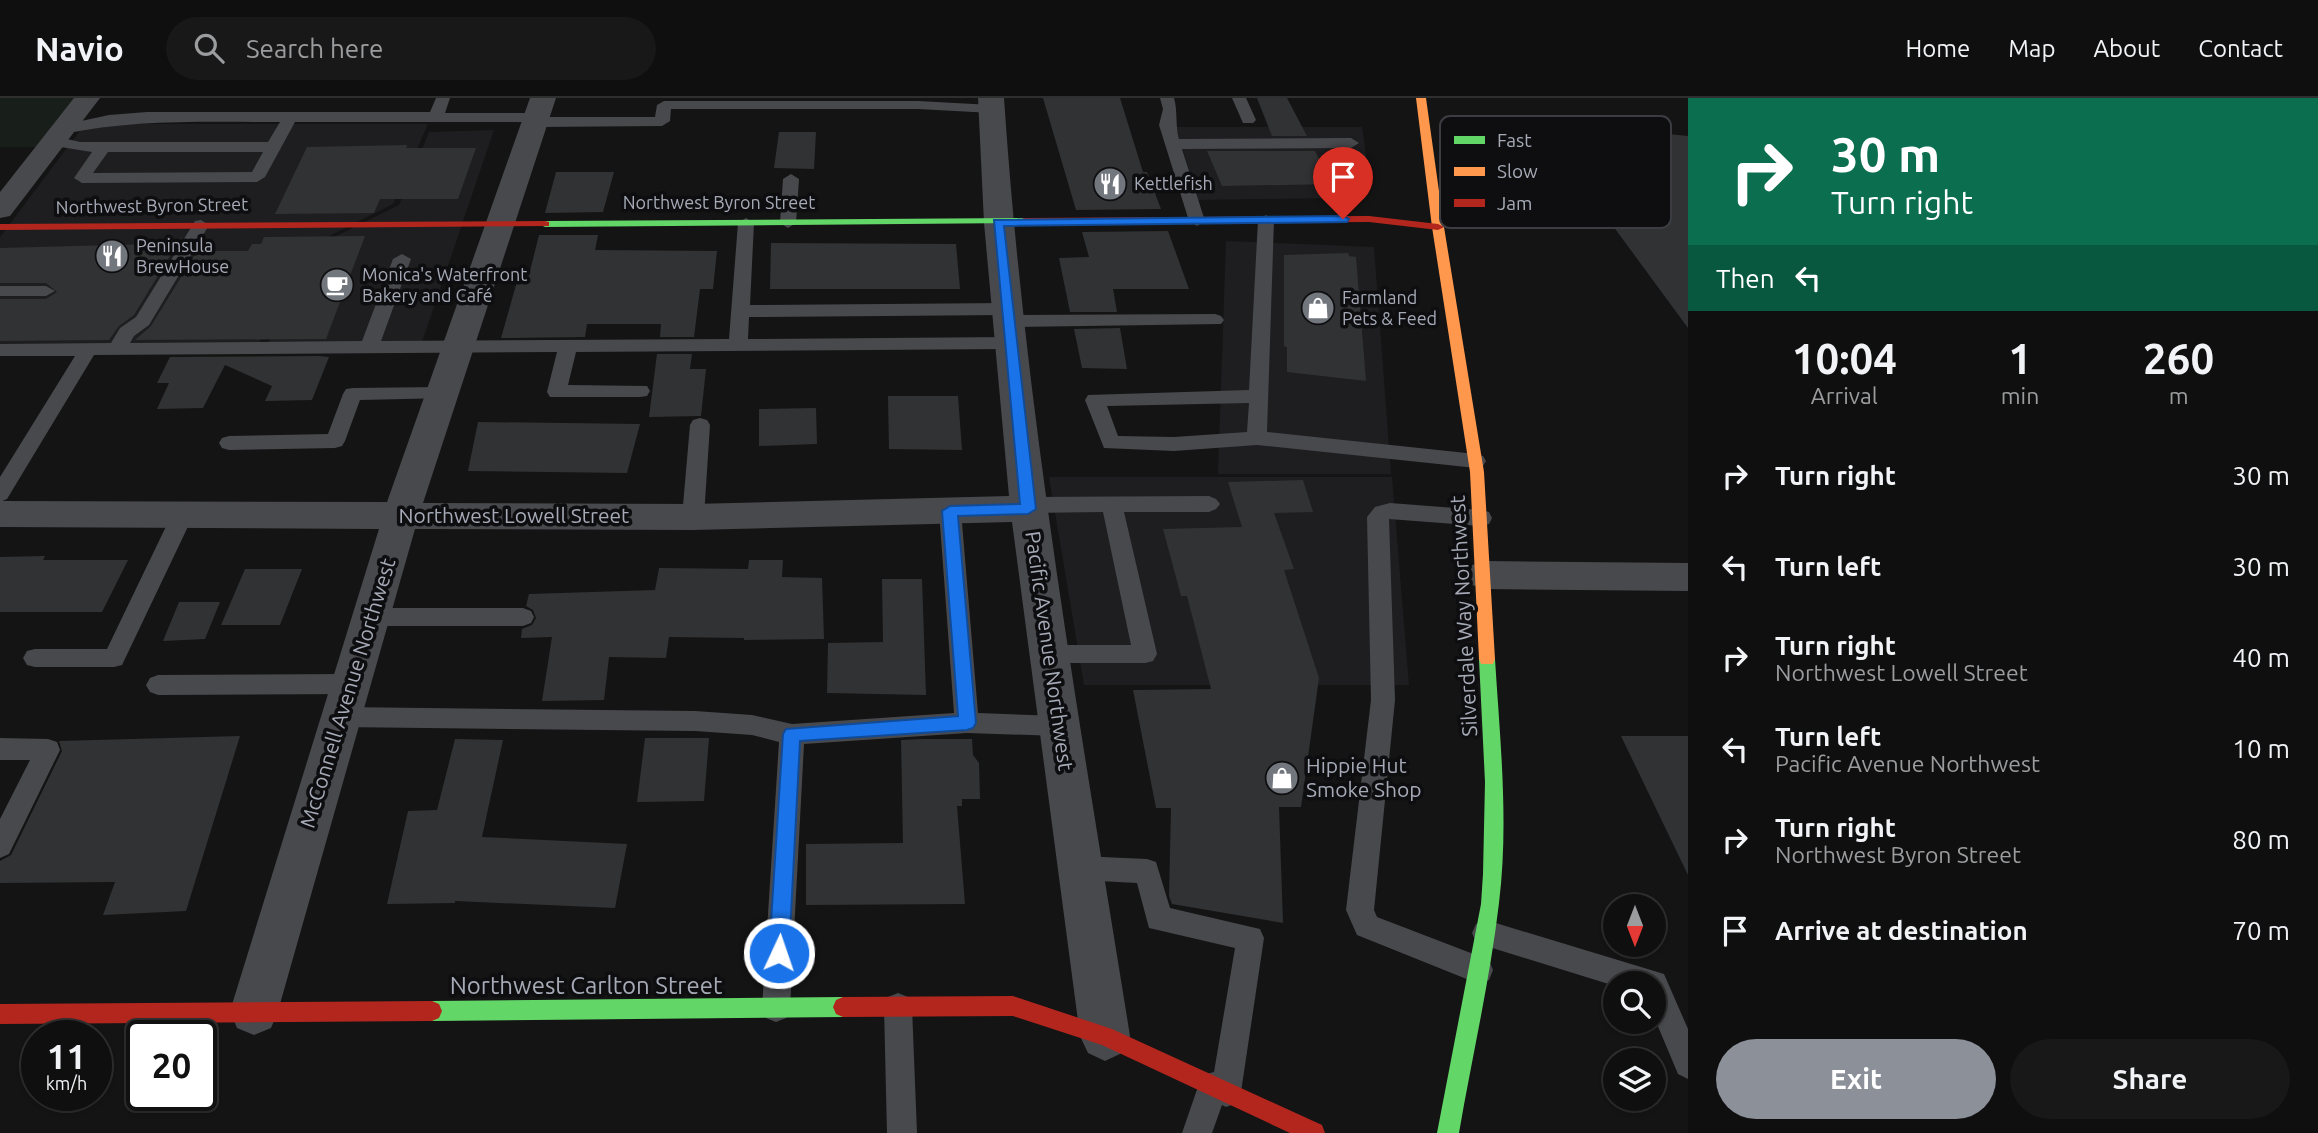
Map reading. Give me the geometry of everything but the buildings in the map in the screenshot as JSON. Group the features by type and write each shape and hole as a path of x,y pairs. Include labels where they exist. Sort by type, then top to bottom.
{"street":[{"path":"0,210 87,98"},
{"name":"Silverdale Way Northwest","path":"1421,98 1438,227 1476,461 1485,575 1495,834 1486,933 1448,1133"},
{"name":"Pacific Avenue Northwest","path":"991,103 998,223 1028,507 1105,1036"},
{"name":"McConnell Avenue Northwest","path":"254,1011 401,515 456,348 539,113"},
{"name":"Northwest Byron Street","path":"0,227 1369,219 1438,227"},
{"name":"Northwest Lowell Street","path":"0,514 693,517 1028,507"},
{"path":"1485,575 1688,577"},
{"name":"Northwest Carlton Street","path":"0,1014 1013,1006 1105,1036 1314,1133"}],"lane":[{"path":"436,117 443,98"},
{"path":"1167,98 1170,109 1167,125 1197,221"},
{"path":"1239,98 1248,120"},
{"path":"58,135 109,120 147,117 436,117 539,113 662,121 664,105 991,103"},
{"path":"103,147 82,178 257,177 290,117"},
{"path":"58,135 80,147 273,147"},
{"path":"1173,144 1351,143"},
{"path":"788,223 791,179"},
{"path":"1257,438 1266,220"},
{"path":"738,346 746,223"},
{"path":"117,350 127,332 143,321 201,225"},
{"path":"369,348 402,259"},
{"path":"0,291 46,291"},
{"path":"741,311 1008,325"},
{"path":"0,351 738,346 1008,325 1215,320"},
{"path":"568,347 557,392 640,391"},
{"path":"0,494 88,350"},
{"path":"229,443 335,441 353,394 441,393"},
{"path":"1259,396 1095,400 1111,443 1174,444 1257,438 1476,461"},
{"path":"693,517 700,425"},
{"path":"1049,654 1145,654 1112,504"},
{"path":"1028,507 1209,504"},
{"path":"1479,970 1367,926 1360,910 1383,700 1378,517 1382,512 1390,510 1481,518"},
{"path":"950,511 967,723"},
{"path":"35,658 114,658 183,514"},
{"path":"370,617 523,617"},
{"path":"158,685 345,701 752,725 792,734 967,723 1060,726"},
{"path":"776,1008 792,734"},
{"path":"0,749 48,750 0,846"},
{"path":"1080,868 1147,871 1159,919 1250,938 1220,1089 1197,1133"},
{"path":"1486,933 1611,971"},
{"path":"898,1007 902,1133"},
{"path":"1666,1012 1688,1064"}],"shaded area":[{"path":"0,98 87,98 49,147 0,147"},
{"path":"85,124 428,124 393,204 305,248 258,345 0,348 0,237"},
{"path":"1176,127 1362,127 1368,170 1329,198 1198,200"},
{"path":"494,130 419,351 265,349 318,245 399,205 429,132"},
{"path":"1226,241 1374,247 1391,474 1218,474"},
{"path":"1049,477 1392,477 1409,685 1084,685"}],"traffic: fast":[{"path":"545,224 1024,221"},
{"path":"1448,1133 1490,904 1493,874 1493,782 1487,659"},
{"path":"432,1011 843,1007"}],"traffic: slow":[{"path":"1421,98 1438,227 1477,472 1487,659"}],"traffic: jam":[{"path":"1024,221 1369,219 1438,227"},
{"path":"0,227 545,224"},
{"path":"843,1007 1013,1006 1105,1036 1314,1133"},
{"path":"0,1014 432,1011"}],"place":[{"name":"Kettlefish","path":"1110,184"},
{"name":"Peninsula BrewHouse","path":"112,256"},
{"name":"Monica's Waterfront Bakery and Café","path":"337,285"},
{"name":"Farmland Pets & Feed","path":"1318,308"},
{"name":"Hippie Hut Smoke Shop","path":"1282,778"}],"route":[{"path":"779,953 792,734 967,723 950,511 1028,509 998,223 1343,219"}]}
